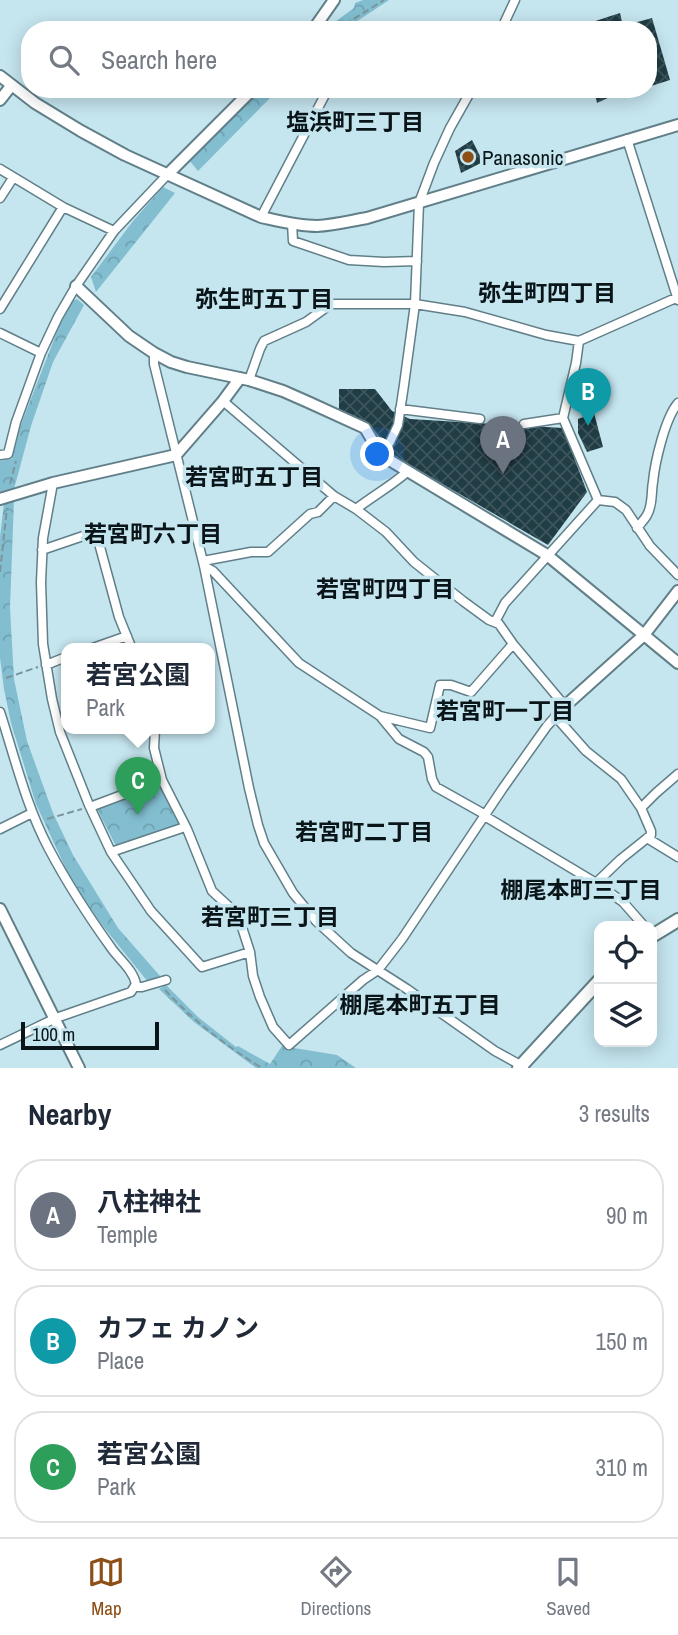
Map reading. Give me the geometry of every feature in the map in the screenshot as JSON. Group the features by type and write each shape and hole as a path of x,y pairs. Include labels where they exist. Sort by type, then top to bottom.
{"main road":[{"path":"657,932 678,920"},
{"path":"522,1067 596,984"}],"street":[{"path":"319,21 334,0"},
{"path":"505,21 515,0"},
{"path":"0,76 21,93"},
{"path":"0,100 11,86"},
{"path":"28,98 125,155 261,217 314,226 367,218 678,125"},
{"path":"0,455 8,454 16,422 41,353 76,286 114,231 244,98"},
{"path":"261,217 323,98"},
{"path":"381,455 398,425 415,304 419,203 445,139 467,98"},
{"path":"5,500 53,482 176,455 245,379 264,341 306,322 331,304 415,304 465,312 546,335 579,341 677,299 627,139"},
{"path":"0,169 63,207 114,231"},
{"path":"0,198 13,178"},
{"path":"0,309 63,207"},
{"path":"292,223 293,241 342,258 384,262 417,261"},
{"path":"76,286 129,335 154,354 187,367 245,379 283,391 365,428 381,455 547,555 678,663"},
{"path":"0,333 41,353"},
{"path":"579,341 564,418 598,500"},
{"path":"154,354 154,364 204,564 249,788 264,843 293,893 316,920 351,953 522,1067"},
{"path":"223,401 334,496 386,532 414,562 463,601 499,624 565,706"},
{"path":"637,528 648,514 651,505 657,458 672,411 678,403"},
{"path":"400,409 480,419"},
{"path":"524,424 564,418"},
{"path":"356,509 407,472"},
{"path":"53,482 42,550 43,644 52,699 61,724"},
{"path":"204,564 251,552 268,552 334,496"},
{"path":"598,500 618,503 626,510 655,553 678,575"},
{"path":"495,622 505,603 598,500"},
{"path":"42,550 95,532 119,617 130,643"},
{"path":"204,564 299,663 380,716 399,740 424,752 428,757 436,787 596,883 623,902 640,921"},
{"path":"155,734 155,748 162,780 186,827 212,891 238,915 260,997 273,1027 289,1045 378,970 555,716 644,635 678,591"},
{"path":"107,643 127,636"},
{"path":"380,716 430,728 440,685 451,685 471,692 513,644"},
{"path":"46,665 61,659"},
{"path":"0,712 32,813 49,849 77,897 113,950 134,975 135,987 131,992 56,1018 0,1045"},
{"path":"555,716 586,751 621,779 641,808 651,831 651,835 596,883"},
{"path":"64,734 90,807 111,852 151,911 202,967 250,952"},
{"path":"641,808 678,774"},
{"path":"90,807 162,780"},
{"path":"0,829 32,813"},
{"path":"111,852 186,827"},
{"path":"647,838 678,857"},
{"path":"0,909 79,1068"},
{"path":"135,987 165,985"}],"path":[{"path":"350,21 384,0"},
{"path":"1,572 5,500 16,461"},
{"path":"6,678 46,665"},
{"path":"47,819 90,807"},
{"path":"165,985 179,1005 200,1023 262,1068"}],"green space":[{"path":"363,0 389,0 358,21 336,21 354,8 355,3"},
{"path":"253,98 270,98 198,171 189,160"},
{"path":"163,187 175,193 96,292 91,277 133,221"},
{"path":"77,299 84,305 53,362 31,426 14,489 0,492 0,461 12,459 20,427 60,324 73,301"},
{"path":"14,499 10,608 14,679 27,741 53,813 73,855 118,928 160,976 148,982 102,925 72,882 36,804 11,723 0,658 0,537 4,503"},
{"path":"161,787 181,823 116,846 96,807"},
{"path":"166,985 198,1017 236,1047 270,1064 282,1046 337,1055 356,1068 256,1068 194,1022 159,989"}],"building":[{"path":"620,13 622,21 595,21"},
{"path":"657,35 670,80 657,84"},
{"name":"Panasonic","path":"472,140 483,162 461,173 455,151"},
{"path":"339,389 375,389 392,411 410,419 563,428 587,492 548,545 394,456 369,424 339,409"},
{"path":"594,413 603,447 587,452 578,433 578,419"}],"place":[{"name":"Panasonic","path":"468,157"},
{"name":"カフェ カノン","path":"588,426"},
{"name":"八柱神社","path":"503,474"},
{"name":"若宮公園","path":"138,815"}],"district":[{"name":"塩浜町三丁目","path":"355,121"},
{"name":"弥生町四丁目","path":"547,292"},
{"name":"弥生町五丁目","path":"264,298"},
{"name":"若宮町五丁目","path":"254,476"},
{"name":"若宮町六丁目","path":"153,533"},
{"name":"若宮町四丁目","path":"385,588"},
{"name":"若宮町一丁目","path":"505,710"},
{"name":"若宮町二丁目","path":"364,831"},
{"name":"棚尾本町三丁目","path":"581,889"},
{"name":"若宮町三丁目","path":"270,916"},
{"name":"棚尾本町五丁目","path":"420,1004"}]}
